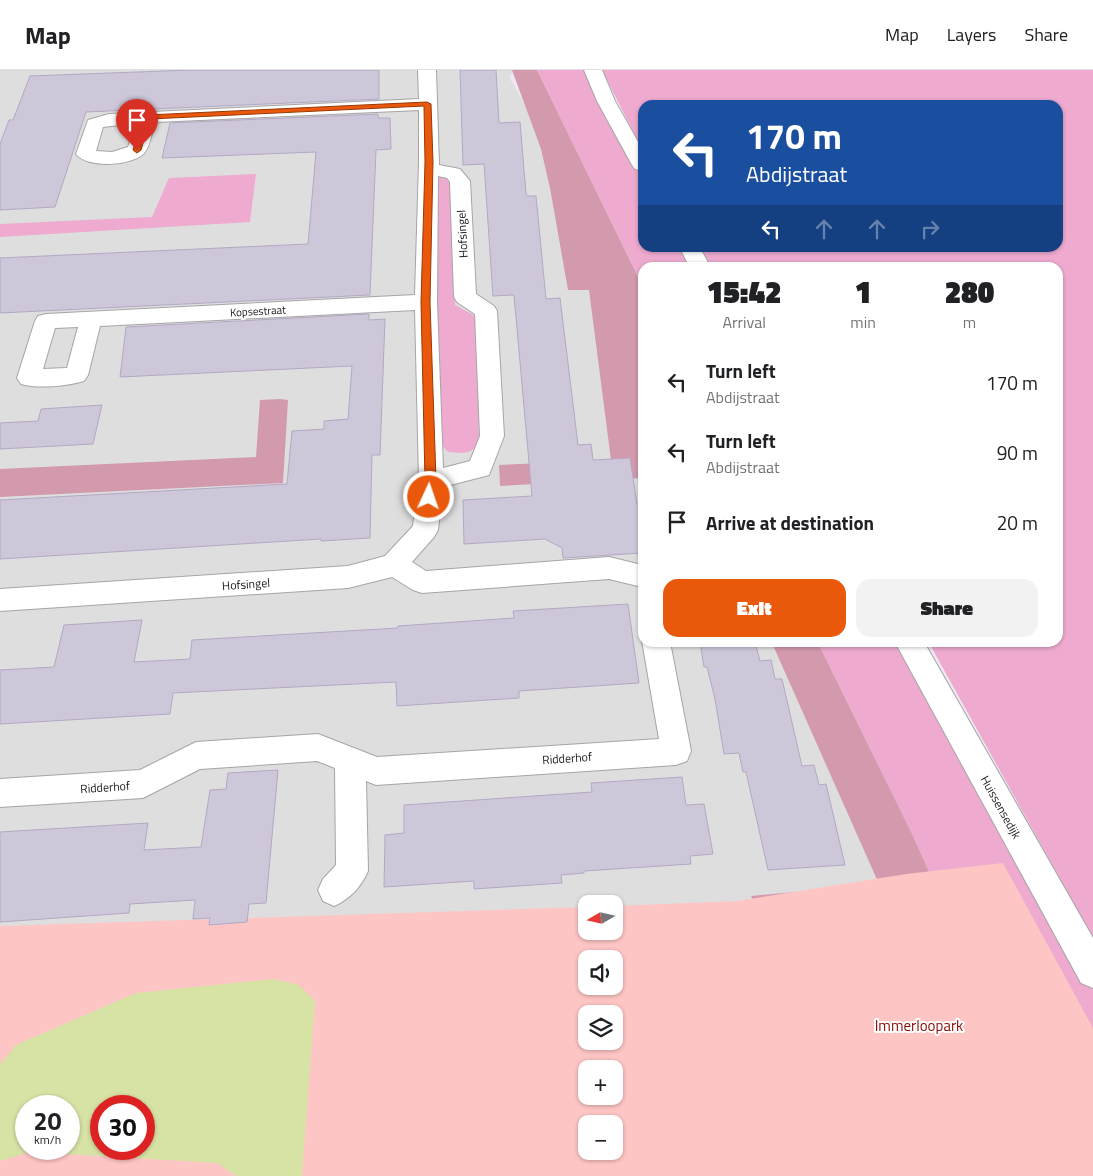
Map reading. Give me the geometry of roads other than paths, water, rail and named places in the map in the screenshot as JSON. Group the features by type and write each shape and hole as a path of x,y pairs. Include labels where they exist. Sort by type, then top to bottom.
{"street":[{"name":"Hofsingel","path":"0,600 348,578 389,568 426,530 431,480 426,302 427,70"},
{"path":"592,70 606,101 638,157"},
{"path":"147,117 427,104"},
{"name":"Hofsingel","path":"428,170 453,173 460,181 465,297 486,311 492,436 480,468 431,480"},
{"name":"Kopsestraat","path":"91,319 426,302"},
{"path":"394,564 422,582 609,568 638,575"},
{"name":"Ridderhof","path":"0,793 143,784 196,756 318,747 376,771 676,750 657,647"},
{"name":"Huissensedijk","path":"912,647 1093,971"},
{"path":"334,890 352,871 350,760"}],"park label":[{"name":"Immerloopark","path":"919,1025"}]}
